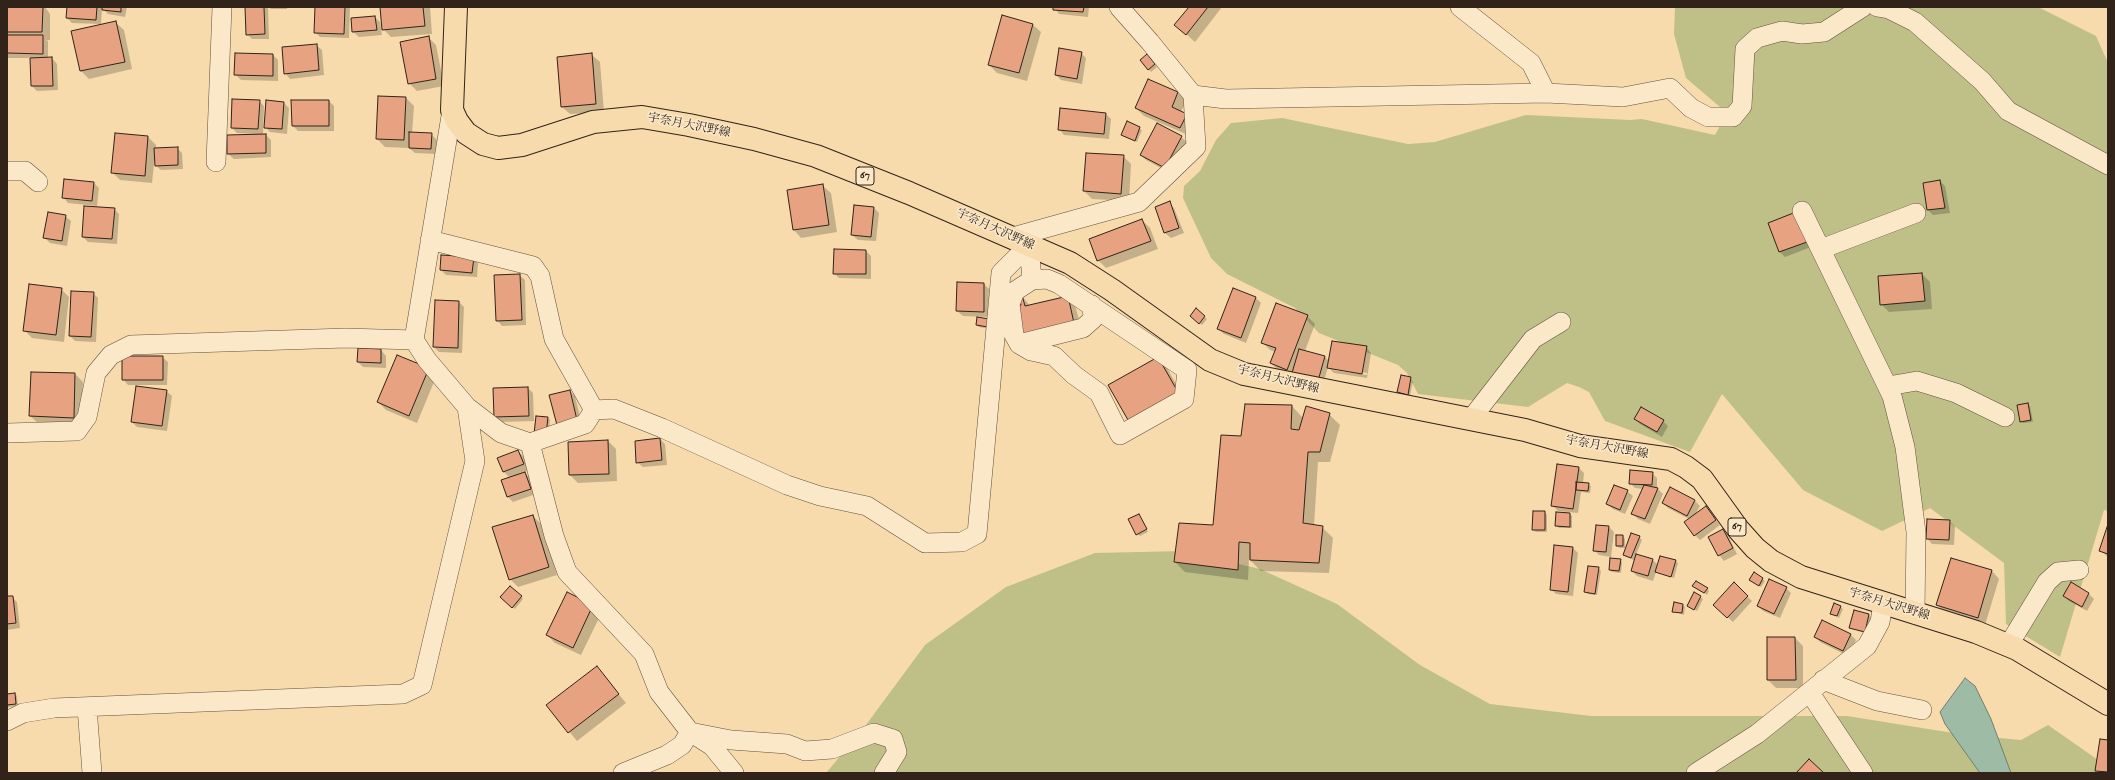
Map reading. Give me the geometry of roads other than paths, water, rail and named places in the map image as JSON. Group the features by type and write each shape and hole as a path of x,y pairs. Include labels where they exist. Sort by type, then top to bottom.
{"main road":[{"path":"452,110 456,7"},
{"name":"宇奈月大沢野線","path":"452,110 457,121 466,133 483,144 498,148 522,144 593,122 642,117 689,124 754,139 816,156 909,193 1021,241 1076,267 1112,290 1210,360 1244,374 1525,430 1580,446 1671,459 1686,467 1702,479 1738,529 1755,548 1771,561 1801,577 1976,632 2008,646 2108,704"}],"street":[{"path":"216,162 222,7"},
{"path":"594,410 614,409 662,428 787,485 820,496 867,506 924,543 962,542 977,534 1001,273 1021,241 1139,202 1196,147 1193,94 1119,7"},
{"path":"1460,7 1531,63 1546,93"},
{"path":"1193,94 1226,99 1546,93 1623,97 1670,88 1691,108 1708,117 1733,117 1742,106 1745,49 1757,38 1782,31 1802,34 1824,32 1863,7"},
{"path":"1877,7 1889,9 1915,22 1982,81 2008,111 2108,165"},
{"path":"452,110 414,340 427,360 467,407 501,433 530,443 585,424 594,410"},
{"path":"7,171 25,171 38,182"},
{"path":"1802,211 1888,386 1905,447 1916,532 1915,614"},
{"path":"1821,249 1916,213"},
{"path":"430,240 533,266 540,276 554,339 594,410"},
{"path":"1021,241 1032,280"},
{"path":"1032,280 1047,280 1059,284 1092,305 1187,370 1184,399 1120,435 1099,393 1074,375 1054,356 1031,351 1019,344 1014,335 1010,304 1015,291 1032,280"},
{"path":"1019,344 1083,328 1093,319 1092,305"},
{"path":"1471,419 1533,339 1561,322"},
{"path":"7,433 77,431 88,418 96,373 111,355 131,345 346,338 414,340"},
{"path":"1888,386 1917,381 1956,393 2005,417"},
{"path":"7,721 23,713 54,708 403,694 422,685 475,461 467,407"},
{"path":"530,443 554,536 567,572 644,654 659,692 690,732 712,746 734,773"},
{"path":"2008,646 2047,582 2058,572 2080,570"},
{"path":"1696,773 1757,734 1867,646 1880,622 1883,604"},
{"path":"1816,687 1922,710"},
{"path":"1816,687 1863,773"},
{"path":"87,707 92,773"},
{"path":"623,773 667,755 682,745 690,732"},
{"path":"690,732 731,740 787,744 805,751 832,749 874,733 893,739 898,752 884,773"}]}
